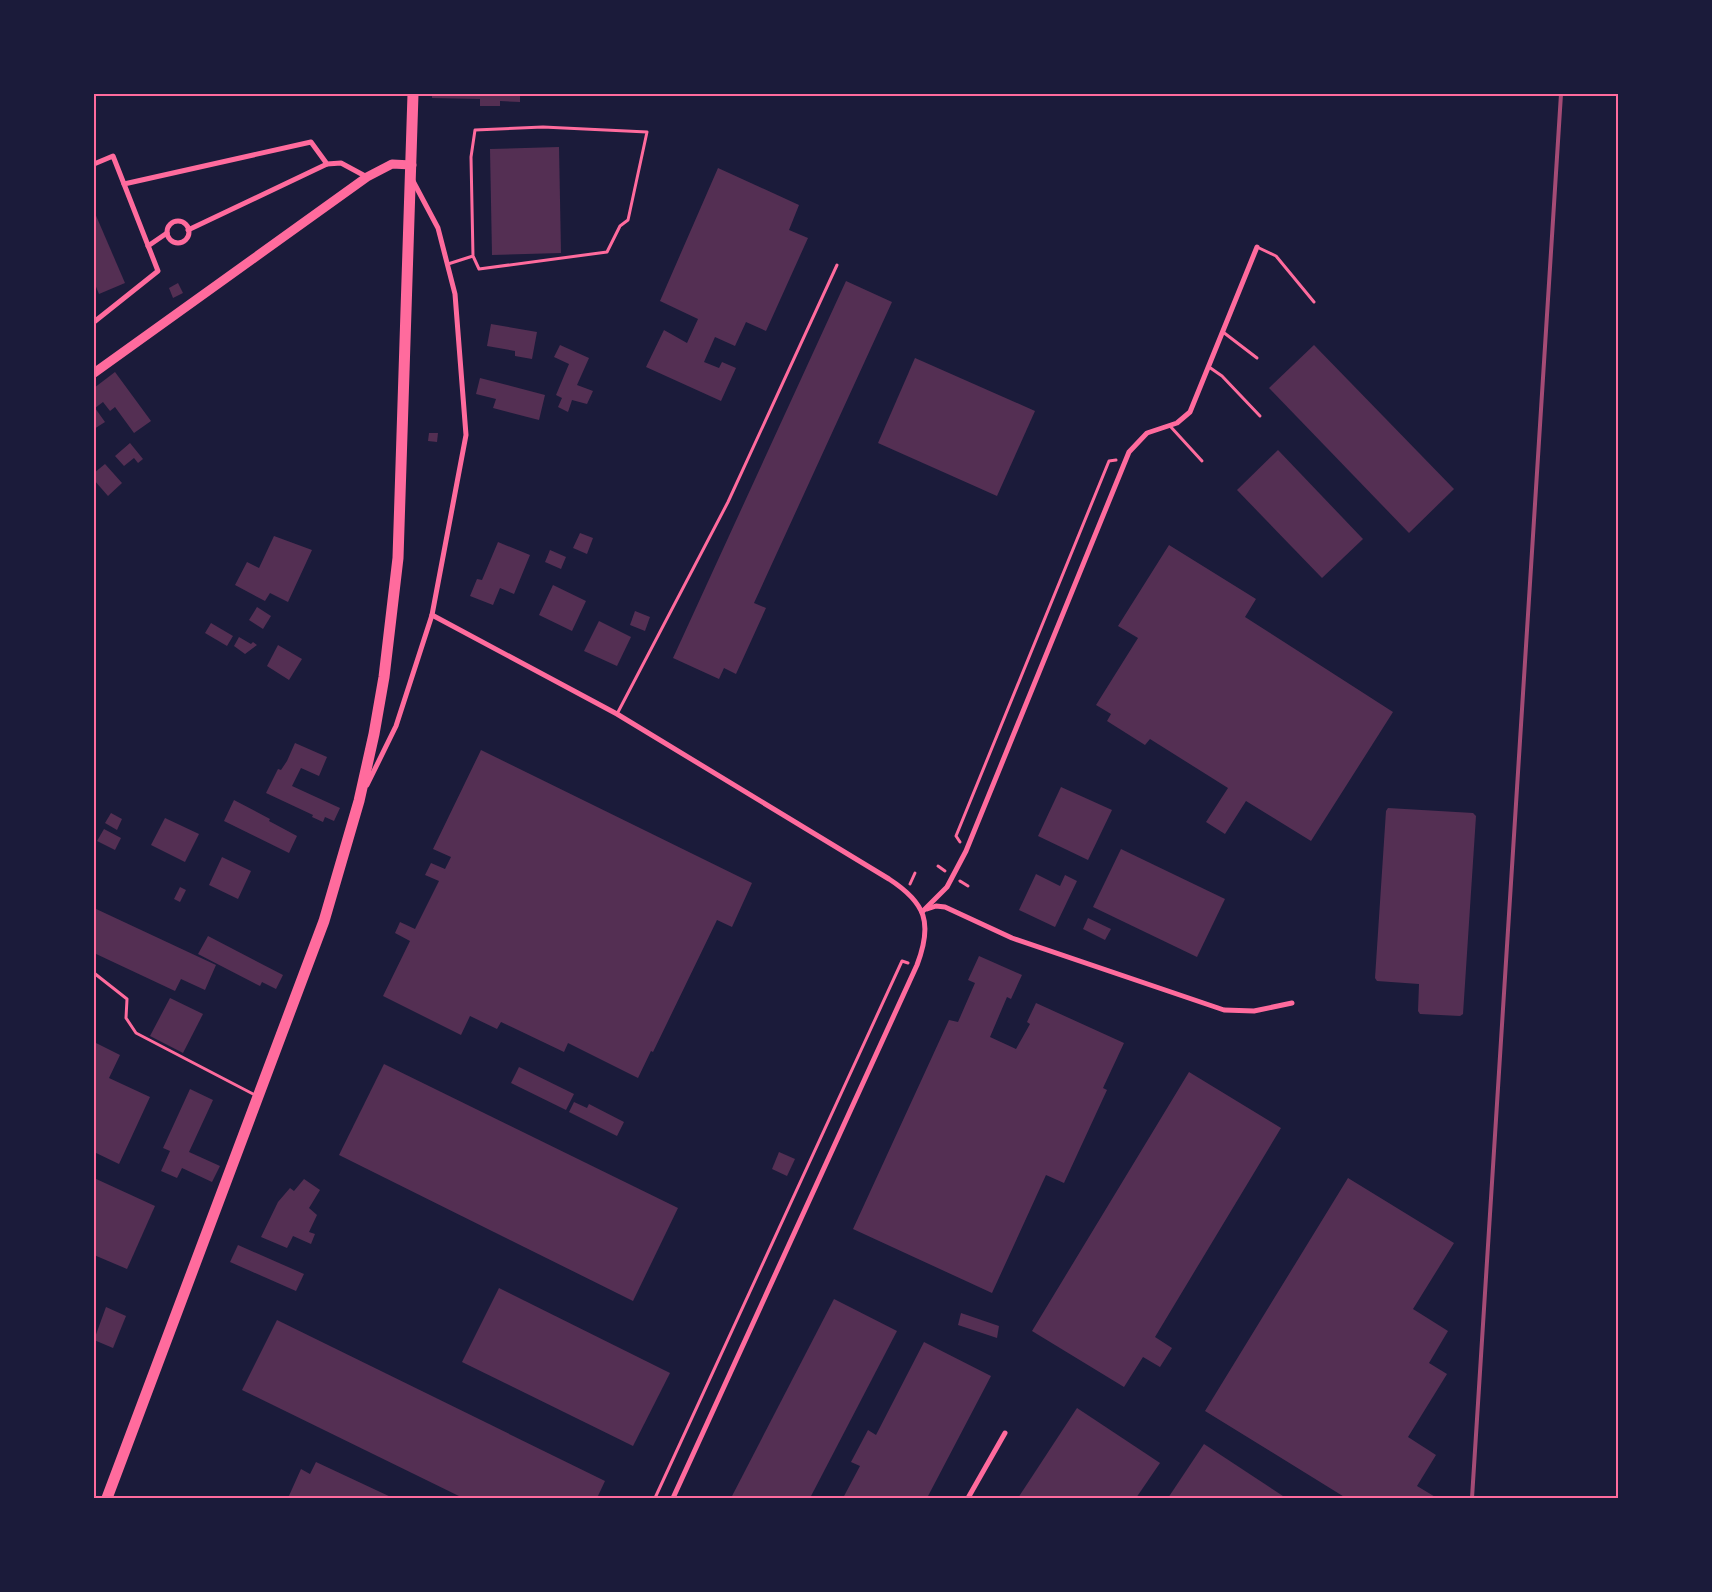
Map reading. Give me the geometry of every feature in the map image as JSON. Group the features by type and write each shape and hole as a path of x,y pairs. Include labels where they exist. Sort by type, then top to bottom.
{"main road":[{"path":"106,1498 324,921 359,802 384,678 398,558 412,178 413,94"}],"street":[{"path":"124,184 311,142 327,164"},
{"path":"94,164 114,156 158,271 94,322"},
{"path":"188,230 327,164 341,163 367,177"},
{"path":"94,373 367,177 392,164 412,165"},
{"path":"359,802 396,726 432,615 466,435 455,294 438,228 412,178"},
{"path":"175,221 183,223 188,230 187,237 177,242 170,239 167,233 169,225 175,221"},
{"path":"148,246 167,233"},
{"path":"922,912 947,887 966,851 1126,458 1141,437 1183,420 1190,412 1257,247"},
{"path":"432,615 617,714 901,887 918,903 922,912 924,939 917,965 673,1498"},
{"path":"922,912 936,906 945,907 1012,938 1224,1010 1254,1011 1292,1003"},
{"path":"968,1498 1005,1432"}],"lane":[{"path":"543,127 647,132 628,220 620,226 607,252 479,269 473,256 471,157 475,130 543,127"},
{"path":"1257,247 1276,256 1314,302"},
{"path":"447,264 473,256"},
{"path":"617,714 728,502 837,265"},
{"path":"1223,332 1257,358"},
{"path":"1209,367 1222,376 1260,416"},
{"path":"1170,426 1202,461"},
{"path":"94,973 126,999 126,1018 136,1033 258,1097"}],"path":[{"path":"966,851 956,836 1109,461 1126,458"},
{"path":"656,1498 902,961 917,965"}],"building":[{"path":"432,94 520,94 520,102 500,101 500,106 480,106 480,99 432,98"},
{"path":"559,147 561,253 492,255 490,149"},
{"path":"718,168 799,205 789,230 808,238 766,331 746,322 735,346 715,337 704,362 719,368 722,362 736,368 721,401 646,367 664,330 687,343 698,319 660,301"},
{"path":"94,211 125,283 99,294 94,282"},
{"path":"846,281 892,302 754,603 766,608 736,674 724,668 719,679 673,658"},
{"path":"178,283 183,293 173,298 169,288"},
{"path":"491,324 537,332 532,359 515,356 515,351 487,346"},
{"path":"560,345 589,358 577,385 593,391 587,404 572,400 568,412 558,407 562,398 556,395 569,364 554,357"},
{"path":"1314,345 1454,489 1409,533 1269,388"},
{"path":"915,358 1035,411 997,496 878,443"},
{"path":"115,372 151,421 134,433 115,407 110,411 103,402 95,408 105,422 94,429 94,388"},
{"path":"480,378 545,395 539,420 493,408 496,399 476,394"},
{"path":"429,433 438,433 437,442 428,441"},
{"path":"130,443 143,459 138,463 134,458 124,466 115,456"},
{"path":"1278,450 1363,539 1322,578 1237,490"},
{"path":"105,464 122,483 108,496 94,480 94,473"},
{"path":"580,533 593,538 587,554 573,548"},
{"path":"274,536 312,550 288,602 270,593 265,601 235,585 247,562 259,568"},
{"path":"498,542 530,555 514,594 500,588 493,605 470,596 477,579 482,580"},
{"path":"1169,545 1256,599 1245,617 1393,712 1311,841 1246,801 1225,834 1206,822 1228,788 1150,739 1145,745 1107,721 1111,714 1096,705 1138,638 1118,626"},
{"path":"550,550 566,557 561,569 545,562"},
{"path":"553,585 586,601 572,631 539,615"},
{"path":"257,607 271,616 263,629 249,620"},
{"path":"635,611 650,617 645,631 630,625"},
{"path":"599,621 631,637 617,666 584,651"},
{"path":"211,623 233,636 227,646 205,633"},
{"path":"239,637 251,644 253,642 257,645 245,654 234,646"},
{"path":"278,645 302,659 289,680 267,666"},
{"path":"295,743 327,757 319,776 301,768 292,786 340,808 334,821 325,817 323,822 312,817 313,815 266,793 278,769 281,770 287,761"},
{"path":"481,750 752,883 732,927 717,920 653,1052 651,1051 638,1078 568,1043 564,1052 501,1022 497,1029 470,1016 461,1035 383,996 410,941 395,933 400,922 415,929 439,881 425,875 431,863 445,869 451,857 433,849"},
{"path":"1061,787 1112,810 1088,860 1038,836"},
{"path":"234,800 297,836 289,853 224,821"},
{"path":"1388,808 1473,813 1476,816 1463,1014 1460,1016 1420,1014 1418,1011 1419,984 1377,981 1375,978 1386,811"},
{"path":"111,813 122,819 117,830 105,823"},
{"path":"165,818 199,834 185,862 151,845"},
{"path":"104,829 121,838 115,850 97,841"},
{"path":"1121,849 1225,899 1197,957 1093,907"},
{"path":"222,857 251,871 238,899 209,885"},
{"path":"1036,874 1060,886 1065,875 1077,881 1055,927 1019,910"},
{"path":"180,887 186,890 180,902 174,899"},
{"path":"94,908 216,965 205,990 181,979 175,991 94,953"},
{"path":"1088,918 1111,929 1105,940 1083,929"},
{"path":"208,936 283,975 276,989 262,982 260,986 198,954"},
{"path":"979,956 1022,975 1011,999 1007,997 990,1037 1016,1049 1030,1024 1027,1022 1036,1003 1124,1043 1103,1088 1107,1090 1064,1183 1046,1175 992,1293 853,1229 949,1020 958,1022 975,983 968,980"},
{"path":"170,998 203,1014 183,1053 150,1036"},
{"path":"94,1042 120,1055 109,1078 150,1097 119,1164 94,1152"},
{"path":"384,1064 678,1208 633,1301 339,1155"},
{"path":"519,1067 574,1094 566,1110 511,1083"},
{"path":"1189,1072 1281,1128 1155,1337 1172,1348 1160,1367 1143,1357 1124,1387 1032,1331"},
{"path":"190,1089 213,1100 189,1152 220,1166 212,1182 182,1168 177,1178 161,1171 170,1151 163,1148"},
{"path":"574,1102 587,1108 589,1104 624,1122 617,1136 569,1112"},
{"path":"779,1152 795,1159 787,1176 772,1169"},
{"path":"94,1178 155,1206 127,1269 94,1255"},
{"path":"1348,1178 1454,1243 1413,1309 1448,1331 1429,1363 1447,1374 1408,1437 1436,1455 1417,1486 1437,1498 1346,1498 1205,1411"},
{"path":"304,1179 320,1190 309,1208 317,1215 309,1232 315,1234 311,1244 293,1236 287,1248 261,1237 278,1202 290,1188 294,1191"},
{"path":"238,1245 304,1274 296,1291 230,1262"},
{"path":"499,1288 670,1373 633,1446 462,1362"},
{"path":"834,1299 897,1331 810,1498 731,1498"},
{"path":"106,1307 126,1316 113,1348 94,1340"},
{"path":"961,1313 999,1326 997,1338 958,1325"},
{"path":"277,1320 605,1481 597,1498 463,1498 242,1390"},
{"path":"924,1342 991,1376 927,1498 843,1498 860,1466 851,1462 868,1430 876,1435"},
{"path":"1077,1408 1160,1463 1136,1498 1018,1498"},
{"path":"1204,1444 1286,1498 1168,1498"},
{"path":"316,1462 393,1498 288,1498 301,1469 310,1474"}],"railway":[{"path":"1472,1498 1561,94"}]}
